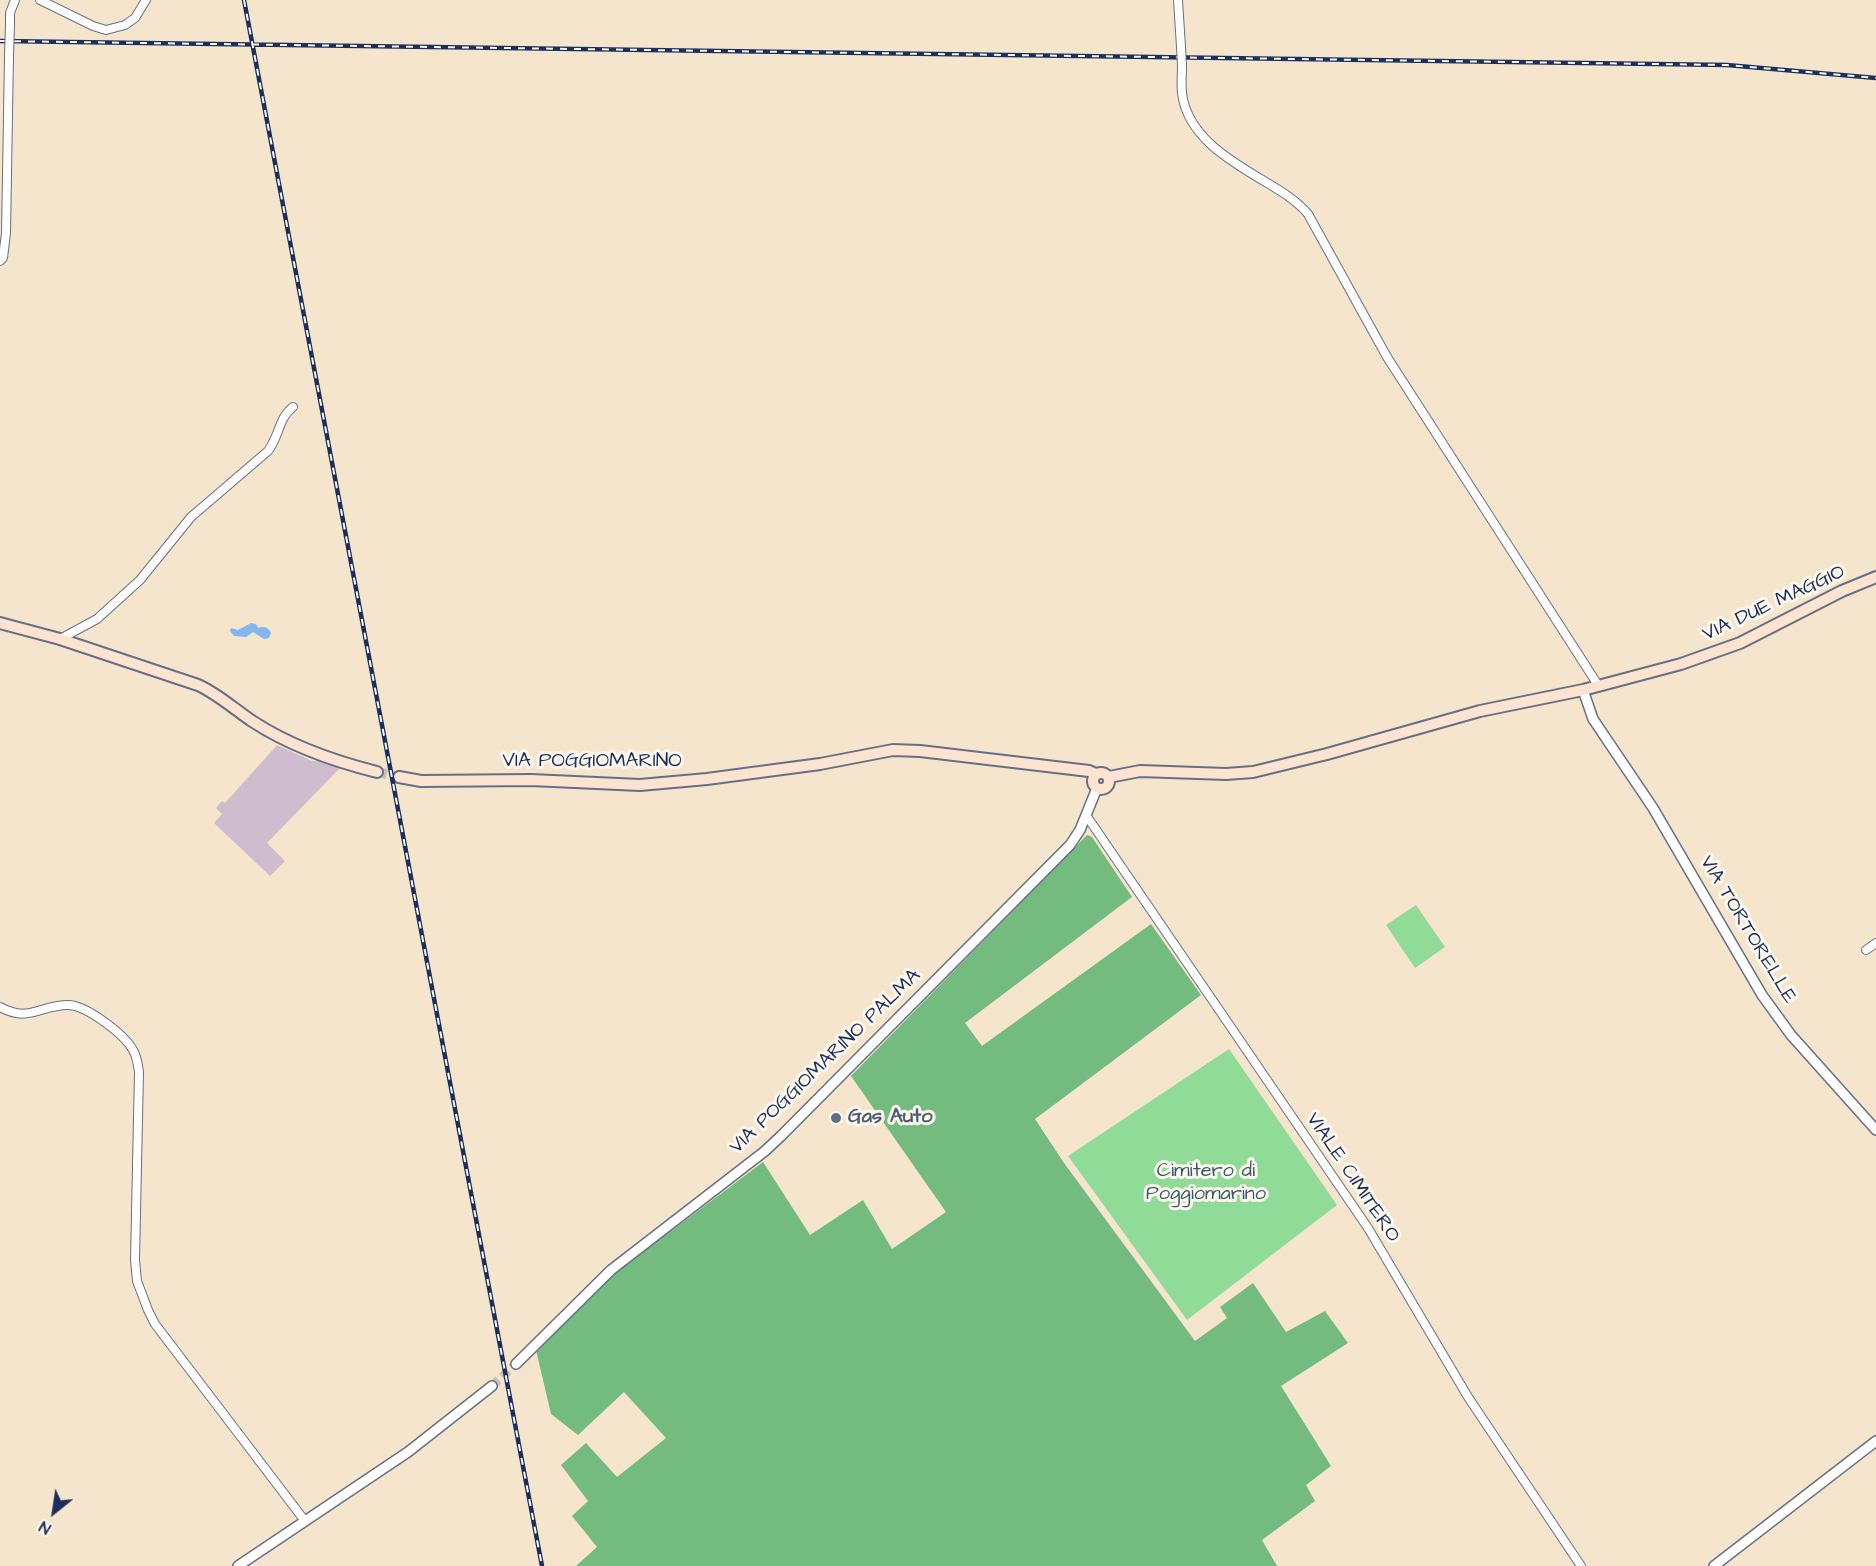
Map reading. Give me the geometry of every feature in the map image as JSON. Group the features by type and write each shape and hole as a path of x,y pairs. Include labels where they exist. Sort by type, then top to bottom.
{"main road":[{"name":"VIA DUE MAGGIO","path":"1109,777 1140,771 1226,774 1253,772 1528,699 1583,690 1681,664 1740,643 1842,591 1876,578"},
{"path":"0,623 60,639 198,685 210,690 252,721 304,748 336,761 377,772"},
{"name":"VIA POGGIOMARINO","path":"399,777 421,780 531,780 640,784 707,779 820,764 892,750 1089,771 1096,774"},
{"path":"1103,772 1109,777 1110,781 1106,788 1097,788 1093,781 1096,774 1103,772"}],"street":[{"path":"0,261 3,258 6,233 10,13 15,0"},
{"path":"39,0 106,30 125,25 135,18 146,0"},
{"path":"1178,0 1182,93 1186,108 1197,130 1219,151 1297,201 1308,214 1387,357 1598,685"},
{"path":"60,639 97,619 140,580 190,517 268,451 274,443 283,417 293,407"},
{"name":"VIA TORTORELLE","path":"1583,690 1593,718 1653,808 1762,994 1791,1035 1876,1130"},
{"name":"VIA POGGIOMARINO PALMA","path":"516,1364 610,1270 765,1151 781,1136 1070,845 1080,830 1097,788"},
{"name":"VIALE CIMITERO","path":"1086,815 1368,1228 1468,1397 1581,1566"},
{"path":"1866,950 1876,943"},
{"path":"0,1008 28,1015 53,1006 71,1005 94,1015 125,1038 137,1057 139,1072 135,1260 139,1289 155,1324 305,1521"},
{"path":"238,1566 408,1452 492,1386"},
{"path":"1714,1566 1876,1441"}],"shaded area":[{"path":"277,745 312,761 340,768 267,843 285,861 270,876 214,823 222,814 216,808 222,801 225,803"}],"green space":[{"path":"1087,835 1092,837 1132,897 965,1023 982,1046 1151,924 1201,995 1035,1119 1064,1163 1195,1341 1227,1318 1220,1307 1253,1283 1286,1332 1325,1311 1348,1343 1281,1386 1331,1466 1306,1485 1315,1501 1262,1540 1277,1566 576,1566 597,1547 572,1516 588,1501 561,1465 586,1443 617,1477 666,1438 624,1392 578,1435 551,1414 536,1350 614,1274 763,1162 810,1235 863,1200 892,1249 946,1212 851,1076"},
{"path":"1416,905 1445,947 1415,968 1386,925"},
{"name":"Cimitero di Poggiomarino","path":"1229,1049 1337,1205 1187,1320 1068,1156"}],"water":[{"path":"251,623 256,624 258,628 269,629 271,633 269,638 264,639 253,632 246,637 234,636 230,631 231,628 238,630"}],"tunnel":[{"path":"377,772 399,777"},
{"path":"492,1386 516,1364"}],"railway":[{"path":"244,0 542,1566"},
{"path":"0,41 1727,65 1876,78"}],"place":[{"name":"Gas Auto","path":"836,1118"}]}
